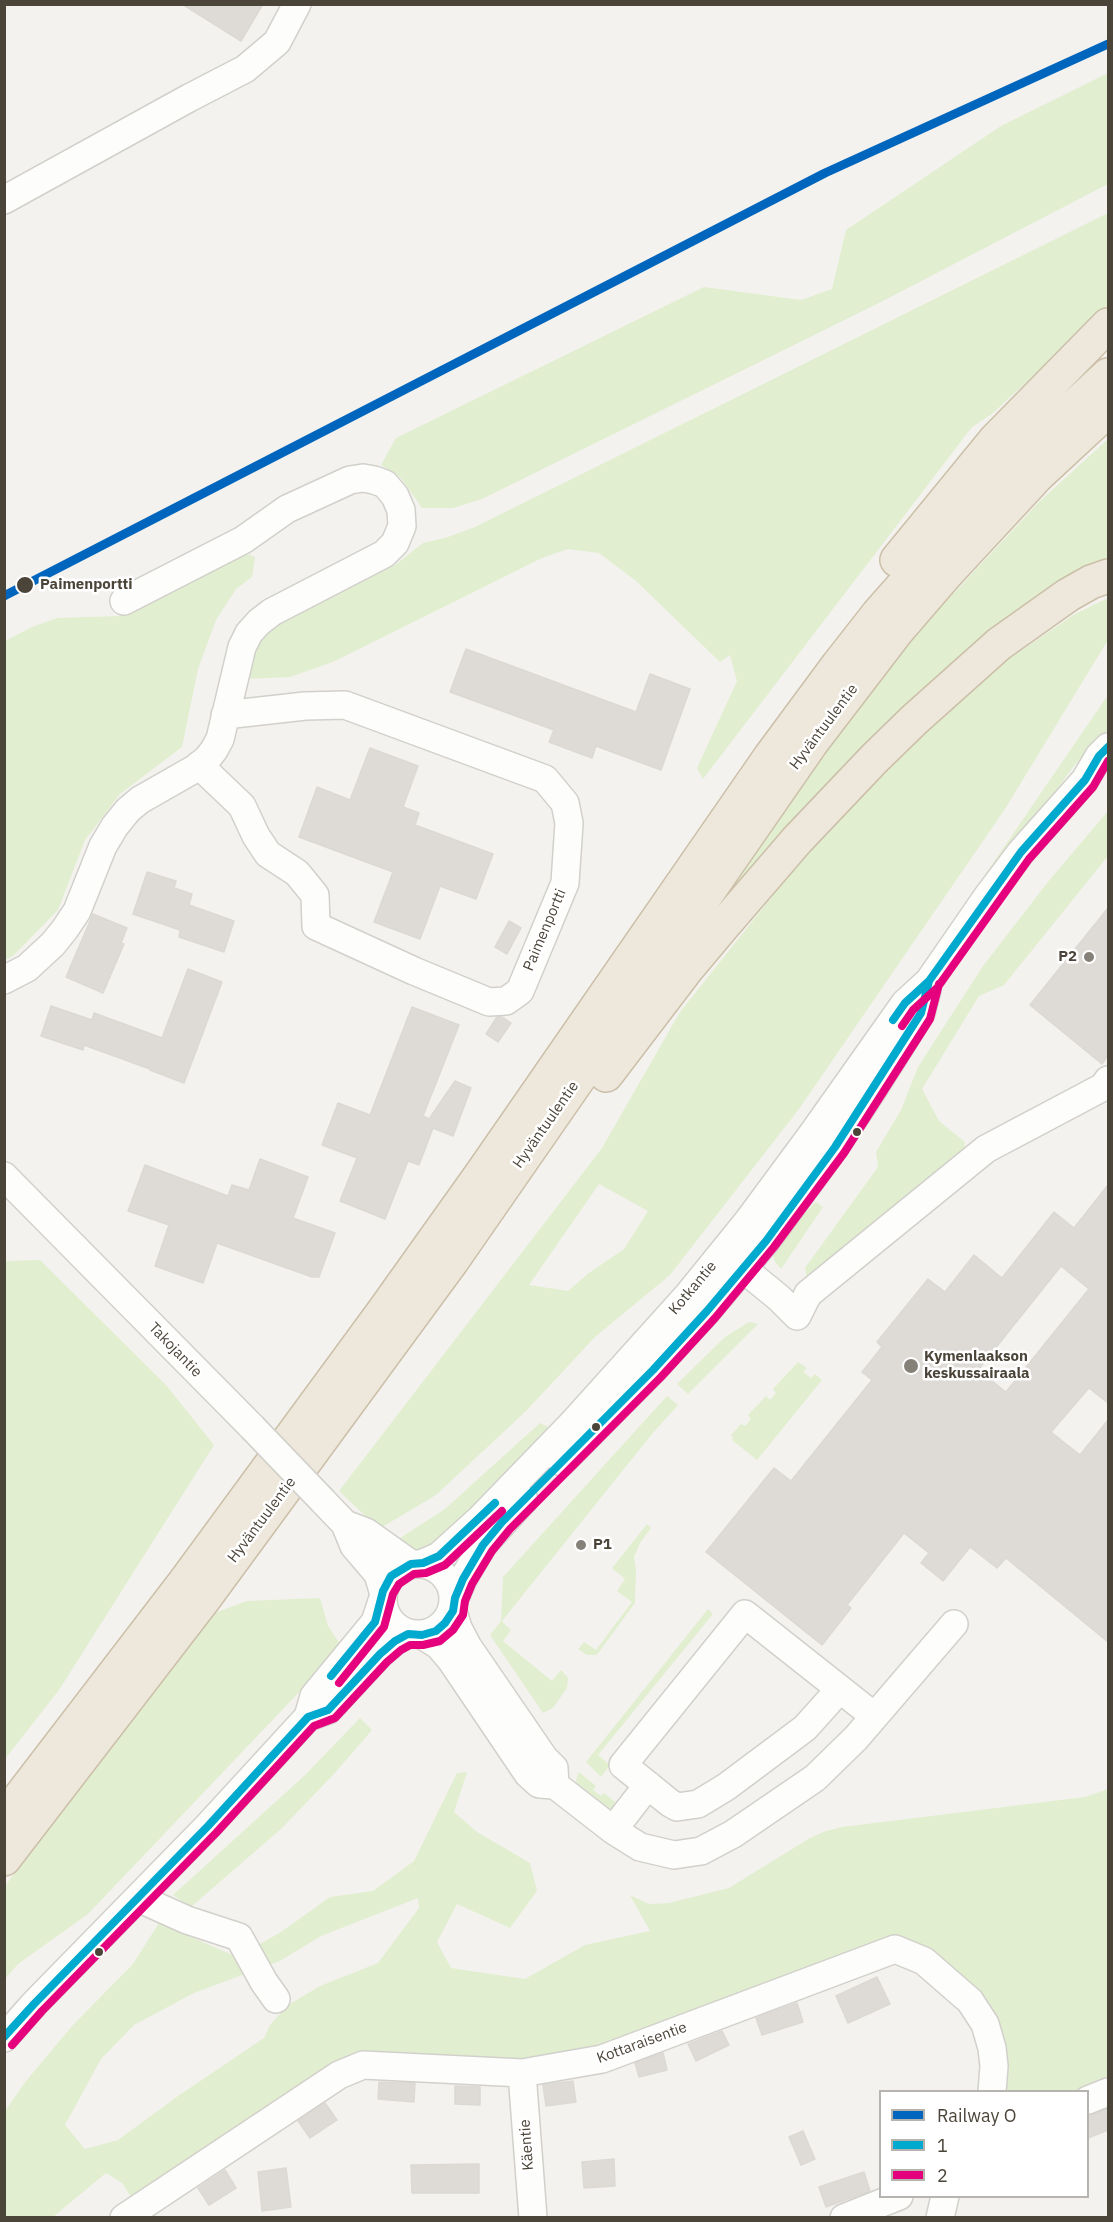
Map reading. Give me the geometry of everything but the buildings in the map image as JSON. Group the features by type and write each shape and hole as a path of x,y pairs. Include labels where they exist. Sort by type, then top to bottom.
{"highway":[{"path":"770,757 827,658 864,603 911,542 996,439 1108,326"},
{"name":"Hyväntuulentie","path":"4,1818 184,1583 383,1312 770,757 872,622 928,555 1019,459 1108,375"},
{"name":"Hyväntuulentie","path":"4,1859 211,1589 452,1261 755,821 858,681 897,631 995,520 1037,476 1108,410"},
{"path":"452,1261 564,1129 693,961 797,840 874,759 999,644 1068,595 1091,582 1108,576"}],"street":[{"path":"4,200 244,69 277,42 297,4"},
{"path":"4,980 27,968 53,944 65,929 77,911 103,846 115,826 129,810 140,800 199,765 214,750 220,739 242,647 249,633 272,612 384,554 395,543 402,526 401,510 395,496 385,484 375,480 363,478 335,486 287,509 243,540 123,601"},
{"name":"Paimenportti","path":"199,765 242,806 256,836 268,854 297,873 315,896 316,926 489,1002 506,1001 520,991 565,883 569,824 565,803 545,779 345,705 305,706 225,715"},
{"name":"Kotkantie","path":"417,1564 439,1556 463,1534 733,1260 766,1240 835,1148 872,1091 921,1012 929,981 987,897 1021,852 1084,780 1099,756 1108,747"},
{"name":"Kotkantie","path":"1084,780 1108,763"},
{"path":"733,1260 796,1316 808,1294 986,1149 1103,1087 1108,1080"},
{"name":"Takojantie","path":"4,1176 345,1524 354,1546 378,1574 382,1596"},
{"name":"Kotkantie","path":"454,1605 463,1579 483,1545 502,1522 653,1370 733,1260"},
{"name":"Takojantie","path":"345,1524 366,1532 417,1564"},
{"path":"4,2038 208,1826 308,1717 314,1696 375,1622 382,1596 391,1576 417,1564 438,1571 448,1581 458,1628 468,1647 544,1758 554,1768 555,1785"},
{"path":"382,1596 388,1618 415,1635 438,1645 451,1660 528,1774 539,1784 555,1785 613,1830 640,1847 674,1855 701,1851 733,1834 814,1778 844,1751 954,1624"},
{"path":"308,1717 328,1710 395,1641 436,1631 446,1623 454,1605"},
{"path":"839,1690 806,1728 698,1804 677,1807 623,1765 745,1614 873,1716"},
{"path":"613,1830 648,1785"},
{"path":"138,1898 187,1920 239,1937 276,1999"},
{"name":"Kottaraisentie","path":"124,2217 339,2075 363,2065 522,2073 602,2059 895,1949 924,1961 970,2001 985,2024 992,2048 994,2066 992,2090"},
{"name":"Käentie","path":"522,2073 533,2217"},
{"path":"1089,2100 1108,2092"},
{"path":"844,2217 893,2198"},
{"path":"940,2217 945,2198"}],"green space":[{"path":"1108,73 1108,184 877,304 482,499 453,508 422,508 401,478 381,465 396,438 704,287 801,300 832,289 846,230 1001,126"},
{"path":"1108,213 1108,306 992,414 972,427 703,779 697,768 737,681 730,655 720,662 636,581 599,553 568,549 542,558 333,662 290,677 246,679 257,641 272,628 395,565 423,543 475,527"},
{"path":"1108,439 1108,557 1055,583 950,666 845,765 704,921 831,742 925,624 1039,502"},
{"path":"244,553 255,557 252,577 236,589 216,620 198,669 182,747 120,794 85,840 58,910 13,956 5,960 5,641 32,627 57,618 119,616"},
{"path":"1108,598 1108,640 1005,809 799,1109 670,1275 595,1337 526,1411 436,1495 379,1529 339,1491 602,1148 680,1012 814,844 932,727 1010,658 1075,614","holes":["599,1184 648,1211 624,1249 589,1273 568,1291 529,1285"]},
{"path":"1108,695 1108,730 1073,767 929,968 928,958"},
{"path":"1108,811 1108,856 1004,985 979,996 922,1089 939,1121 965,1142 964,1149 951,1167 808,1284 805,1268 878,1167 876,1152 901,1110 918,1067 983,966 1047,883"},
{"path":"816,1202 823,1207 781,1269 774,1260 773,1253 779,1238"},
{"path":"40,1260 166,1385 214,1445 59,1690 5,1759 5,1261"},
{"path":"749,1322 758,1324 688,1394 677,1384 725,1337"},
{"path":"798,1362 807,1368 803,1372 811,1378 815,1374 822,1380 757,1460 732,1440 731,1435 741,1424 745,1426 751,1419 748,1415 766,1396 770,1400 776,1393 773,1389"},
{"path":"667,1396 678,1405 652,1434 502,1621 511,1630 503,1641 552,1681 561,1670 568,1678 567,1688 553,1708 543,1713 490,1635 501,1621 503,1577"},
{"path":"540,1423 548,1427 497,1488 458,1528 428,1547 410,1553 394,1542 445,1509"},
{"path":"647,1524 651,1528 640,1543 634,1557 635,1603 599,1652 596,1655 587,1655 578,1649 584,1642 596,1650 632,1602 617,1591 625,1579 612,1568"},
{"path":"320,1598 328,1626 342,1647 88,1914 18,1964 5,1979 5,1886 209,1615 247,1601"},
{"path":"708,1609 713,1614 598,1755 610,1765 601,1777 586,1762"},
{"path":"360,1718 372,1730 282,1828 191,1907 173,1895 305,1775"},
{"path":"467,1772 454,1812 477,1832 530,1863 537,1891 510,1928 457,1904 437,1942 451,1968 525,1979 585,1945 650,1931 630,1895 649,1904 669,1903 729,1888 810,1838 826,1831 842,1827 1085,1797 1108,1789 1108,2080 1079,2090 1001,2090 993,2025 898,1941 604,2051 523,2065 361,2056 135,2203 122,2183 106,2173 53,2217 5,2218 5,2111 26,2081 72,2026 133,1964 159,1923 237,1957 281,1932 330,1897 373,1891 414,1861 457,1773","holes":["418,1898 419,1908 378,1963 320,1986 288,2005 270,2025 264,2038 118,2140 85,2149 65,2125 101,2059 134,2025 194,1993 280,1961 321,1936"]},
{"path":"579,1772 596,1786 593,1790 601,1796 604,1793 619,1805 608,1810 577,1786"}],"rail line":[{"name":"O","path":"4,596 825,173 1108,44"}],"transit line":[{"name":"1","path":"893,1020 905,1003 929,981 1021,852 1085,780 1099,756 1108,747"},
{"name":"2","path":"902,1026 913,1010 937,988 1029,859 1093,787 1108,761"},
{"name":"1","path":"4,2037 208,1826 308,1717 328,1710 395,1641 408,1634 422,1635 436,1631 445,1623 453,1611 455,1598 463,1579 483,1545 502,1522 653,1370 766,1241 835,1147 921,1013 929,981"},
{"name":"2","path":"12,2045 42,2011 216,1833 314,1726 335,1718 401,1650 410,1645 440,1641 453,1630 463,1615 465,1601 472,1584 492,1551 510,1529 661,1377 715,1318 774,1247 844,1153 930,1019 939,984"},
{"name":"1","path":"331,1676 375,1622 383,1591 391,1576 411,1564 423,1563 439,1556 495,1503"},
{"name":"2","path":"339,1683 384,1627 393,1594 399,1584 414,1574 426,1573 445,1565 502,1511"}],"place":[{"name":"Paimenportti","path":"25,585"},
{"name":"P2","path":"1089,957"},
{"name":"Kymenlaakson keskussairaala","path":"911,1366"},
{"name":"P1","path":"581,1545"}]}
